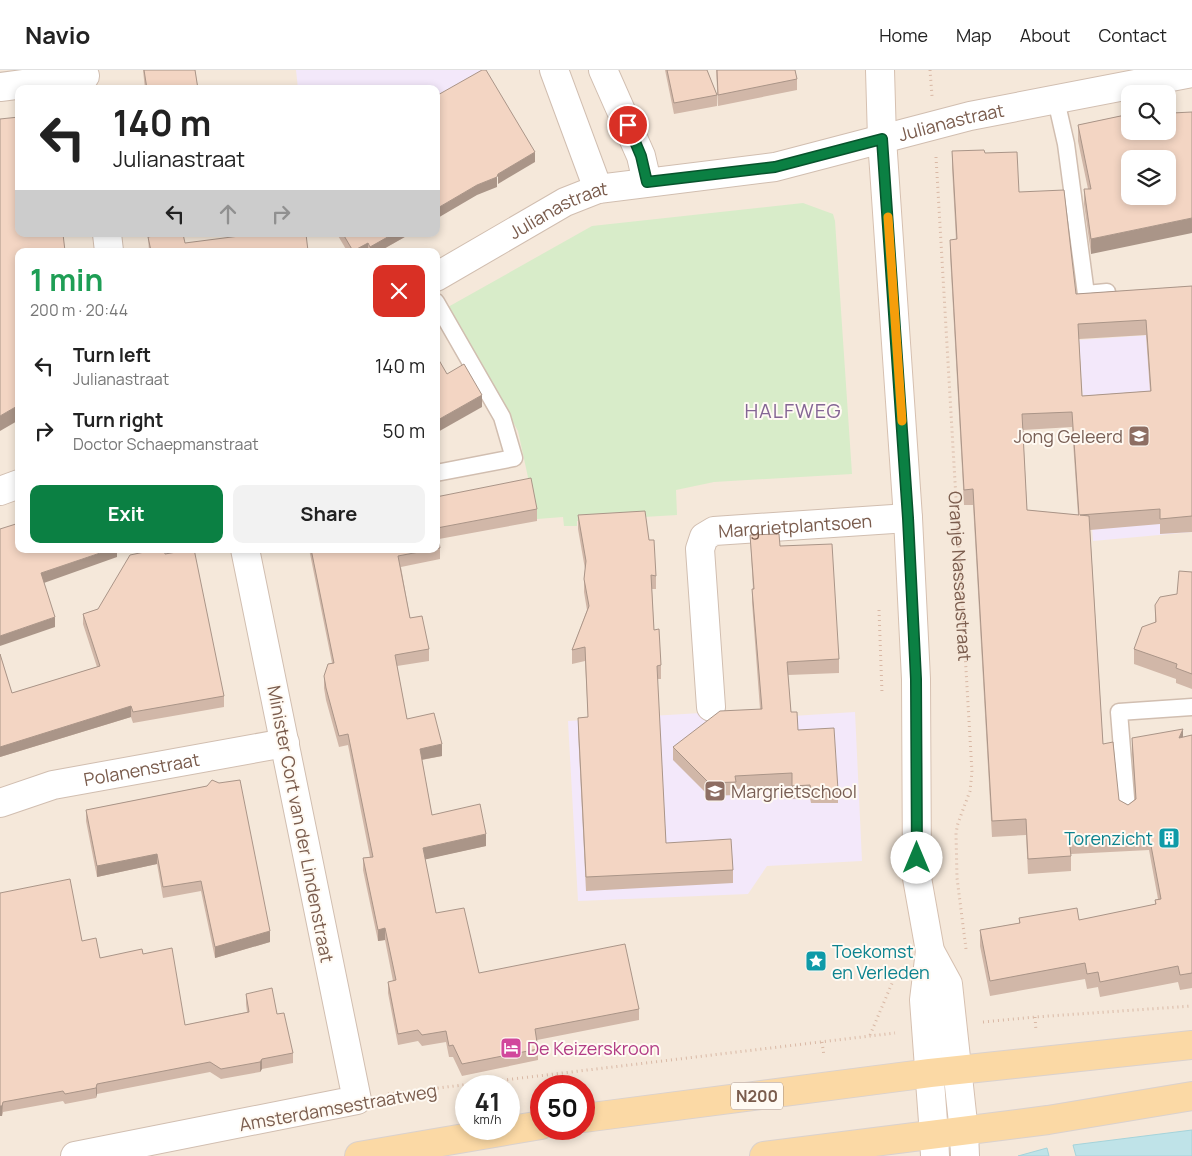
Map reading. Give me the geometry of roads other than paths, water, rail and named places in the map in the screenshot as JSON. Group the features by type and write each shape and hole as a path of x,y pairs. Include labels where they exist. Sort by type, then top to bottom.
{"main road":[{"name":"N200","path":"595,1117 930,1073 1192,1045"},
{"path":"764,1156 965,1144 1192,1096"},
{"path":"359,1156 530,1127"}],"street":[{"path":"554,70 598,189"},
{"path":"603,70 641,156 647,182"},
{"path":"880,70 882,139 908,518 916,679 917,878 930,951 924,1000 935,1146"},
{"name":"Julianastraat","path":"440,275 565,202 598,189 775,167 934,126 1192,73"},
{"path":"19,85 85,78"},
{"path":"0,87 15,85"},
{"path":"0,490 15,485"},
{"name":"Margrietplantsoen","path":"711,706 700,549 704,537 714,531 908,518"},
{"name":"Minister Cort van der Lindenstraat","path":"246,553 357,1100"},
{"name":"Polanenstraat","path":"0,803 53,785 285,743"},
{"path":"930,951 948,984 965,1144"},
{"name":"Amsterdamsestraatweg","path":"75,1156 357,1100"}],"lane":[{"path":"1056,100 1066,144 1086,294 1124,291"},
{"path":"440,309 502,417 514,458 440,472"},
{"path":"1127,810 1119,712 1192,707"}],"water":[{"path":"1192,1130 1192,1156 1076,1156 1073,1145"},
{"path":"1047,1148 1049,1156 1018,1156"}],"place":[{"name":"Jong Geleerd","path":"1139,436"},
{"name":"Margrietschool","path":"715,791"},
{"name":"Torenzicht","path":"1169,838"},
{"name":"Toekomst en Verleden","path":"816,961"},
{"name":"De Keizerskroon","path":"511,1048"}],"district":[{"name":"HALFWEG","path":"793,410"}]}
